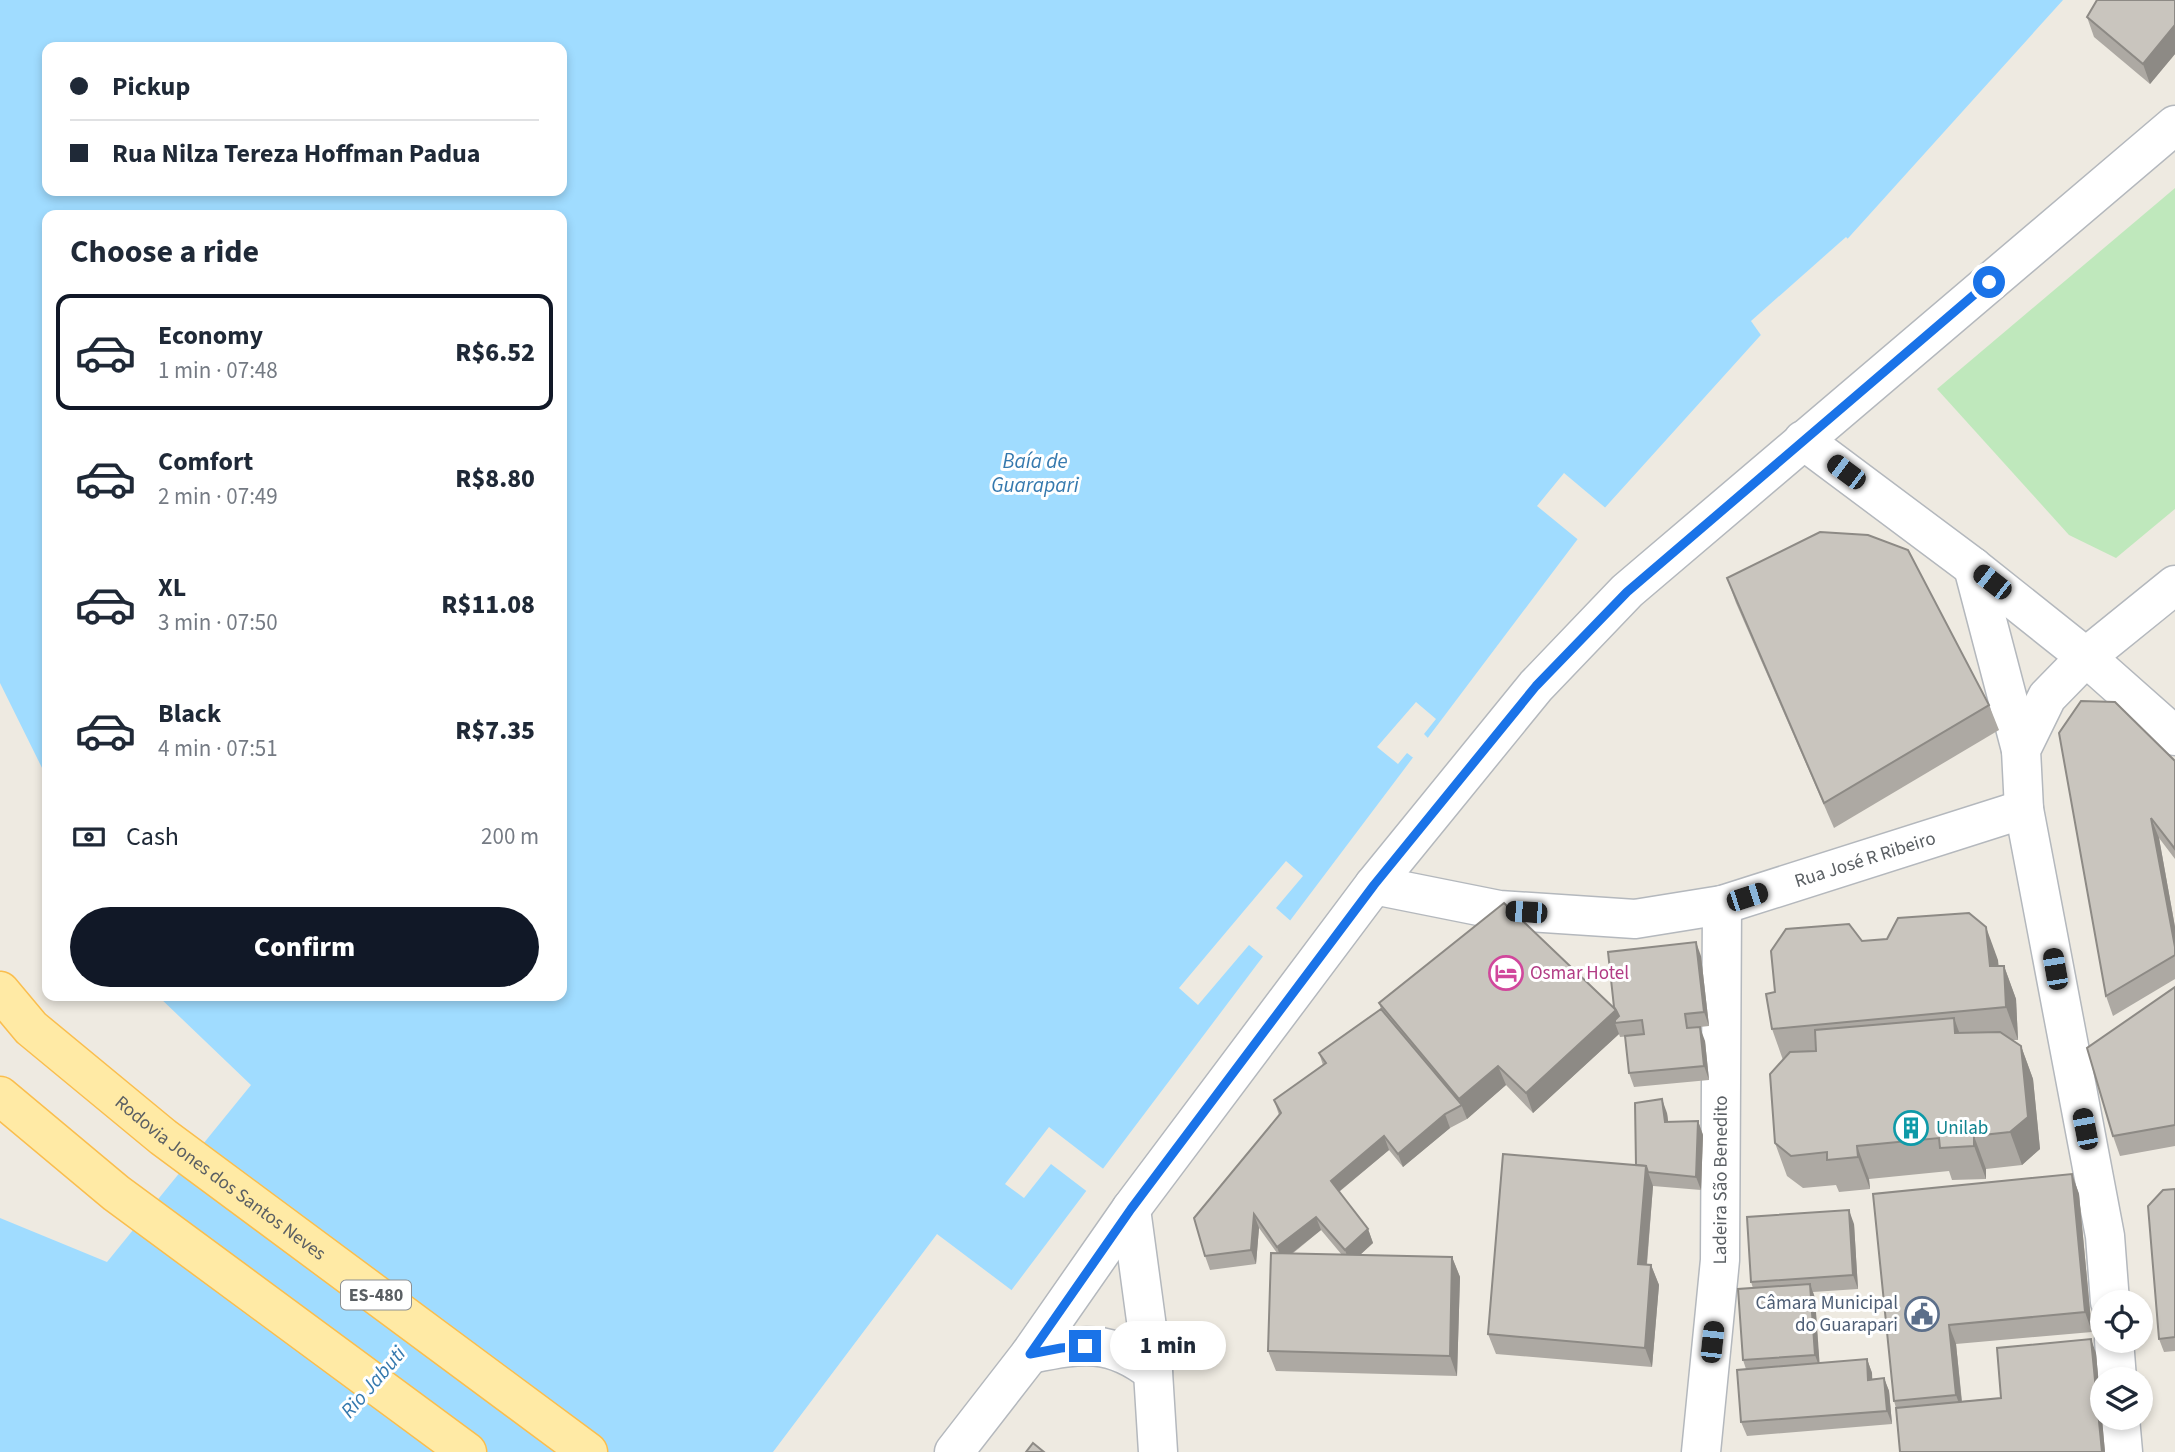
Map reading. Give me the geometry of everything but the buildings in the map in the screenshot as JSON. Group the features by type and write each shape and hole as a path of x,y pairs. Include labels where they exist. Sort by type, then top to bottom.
{"main road":[{"name":"Rodovia Jones dos Santos Neves","path":"0,991 31,1028 163,1137 588,1452"},
{"path":"0,1097 116,1194 467,1452"}],"street":[{"path":"954,1452 1030,1354 1131,1209 1374,885 1536,686 1627,592 2175,125"},
{"path":"1803,440 1973,567 2086,656 2175,736"},
{"path":"1973,567 2021,750 2025,809 2105,1236 2109,1290"},
{"path":"2021,750 2047,697 2086,656 2175,585"},
{"name":"Rua José R Ribeiro","path":"1374,885 1499,910 1635,919 1722,905 2025,809"},
{"name":"Ladeira São Benedito","path":"1701,1452 1720,1260 1722,905"},
{"path":"1131,1209 1153,1372 1158,1452"},
{"path":"1030,1354 1061,1348 1110,1348 1133,1356 1153,1372"},
{"path":"2121,1430 2123,1452"}],"green space":[{"path":"2175,188 2175,509 2116,558 2069,535 1937,389"}],"water":[{"name":"Baía de Guarapari","path":"0,0 2063,0 1583,532 995,1312 935,1268 801,1452 0,1452 0,1218 107,1262 251,1085 163,1001 567,1001 567,210 42,210 42,768 0,683"}],"pier":[{"path":"1846,237 1850,241 1763,338 1751,321"},
{"path":"1564,473 1608,510 1581,542 1537,506"},
{"path":"1416,702 1436,719 1424,734 1431,741 1416,760 1407,753 1398,764 1377,747"},
{"path":"1286,861 1303,876 1276,908 1293,923 1266,959 1249,945 1198,1005 1179,988"},
{"path":"1049,1127 1106,1171 1089,1193 1051,1164 1024,1198 1005,1184"},
{"path":"937,1234 1014,1292 998,1314 994,1315 935,1272 805,1452 773,1452"}],"place":[{"name":"Osmar Hotel","path":"1506,973"},
{"name":"Unilab","path":"1911,1128"},
{"name":"Câmara Municipal do Guarapari","path":"1922,1314"}],"route":[{"path":"1085,1346 1030,1354 1131,1209 1374,885 1536,686 1627,592 1989,282"}],"water label":[{"name":"Rio Jabuti","path":"373,1382"}]}
